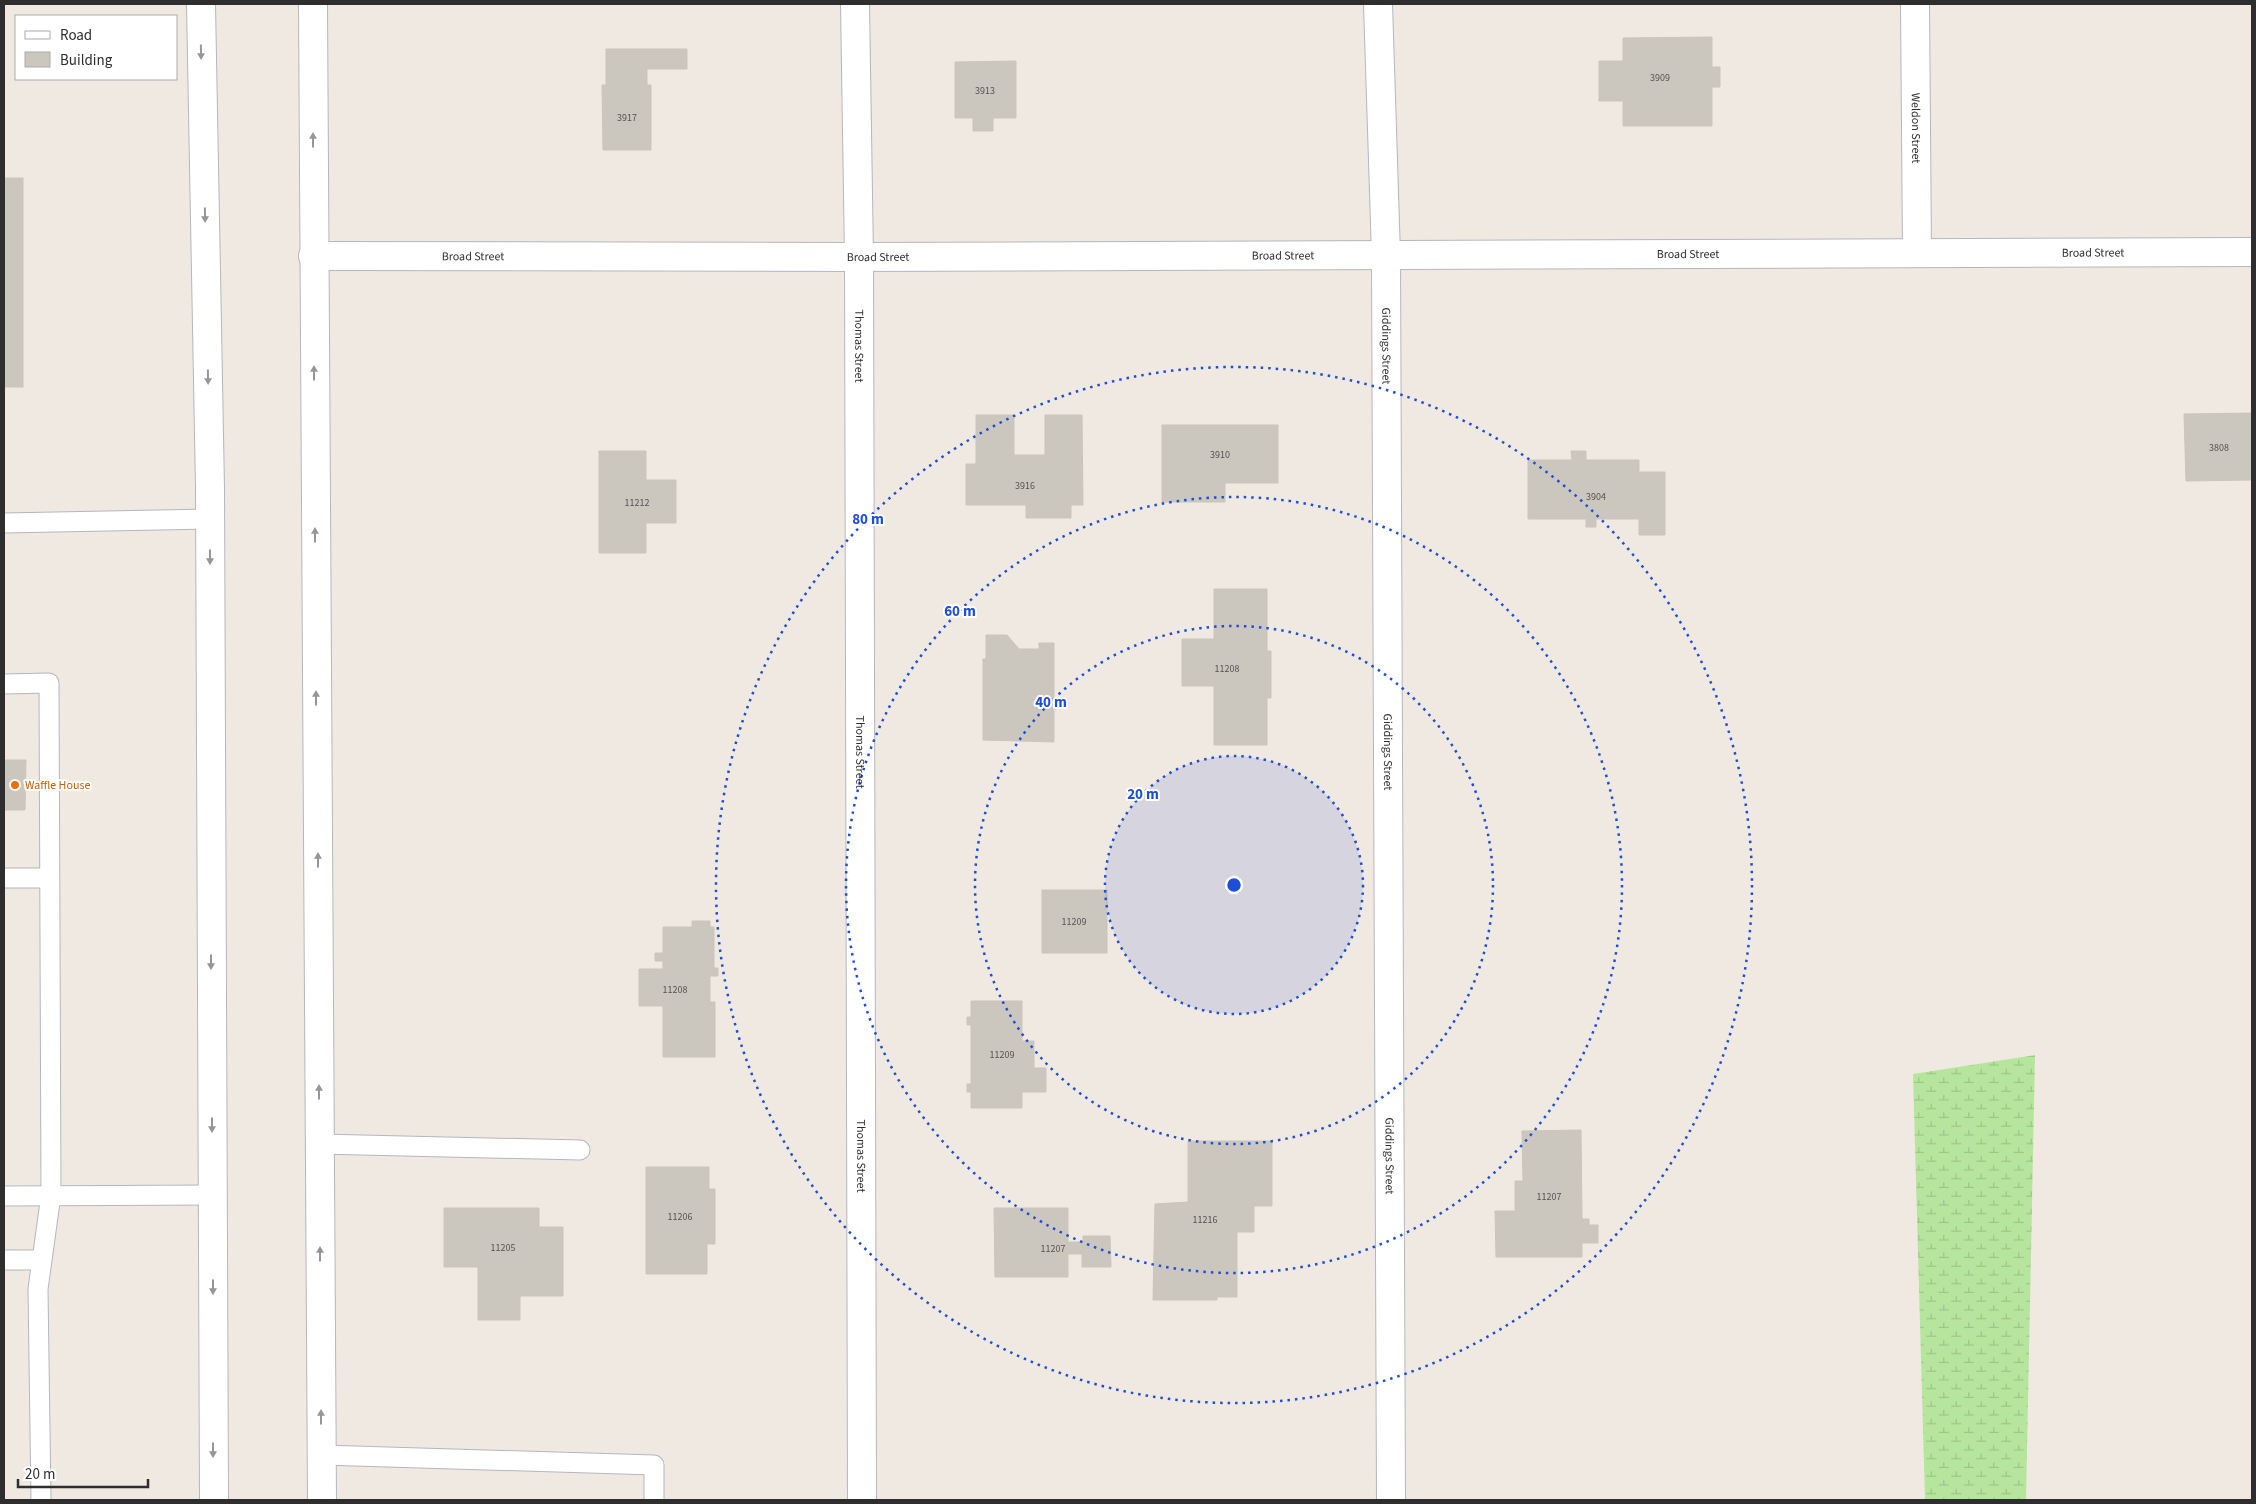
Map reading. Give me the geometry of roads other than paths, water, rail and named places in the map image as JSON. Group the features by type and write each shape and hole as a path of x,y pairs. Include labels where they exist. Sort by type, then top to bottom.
{"street":[{"path":"200,4 210,520 214,1500"},
{"path":"313,4 313,256 322,1500"},
{"name":"Thomas Street","path":"855,4 859,256 862,1500"},
{"name":"Giddings Street","path":"1378,4 1386,255 1390,1500"},
{"name":"Weldon Street","path":"1915,4 1917,253"},
{"name":"Broad Street","path":"313,256 2252,252"}],"lane":[{"path":"4,523 210,520"},
{"path":"4,684 49,683 50,1196 38,1289 41,1500"},
{"path":"4,878 49,878"},
{"path":"320,1144 580,1150"},
{"path":"4,1196 213,1195"},
{"path":"4,1260 41,1260"},
{"path":"322,1455 654,1465 654,1500"}],"place":[{"name":"Waffle House","path":"15,785"}]}
